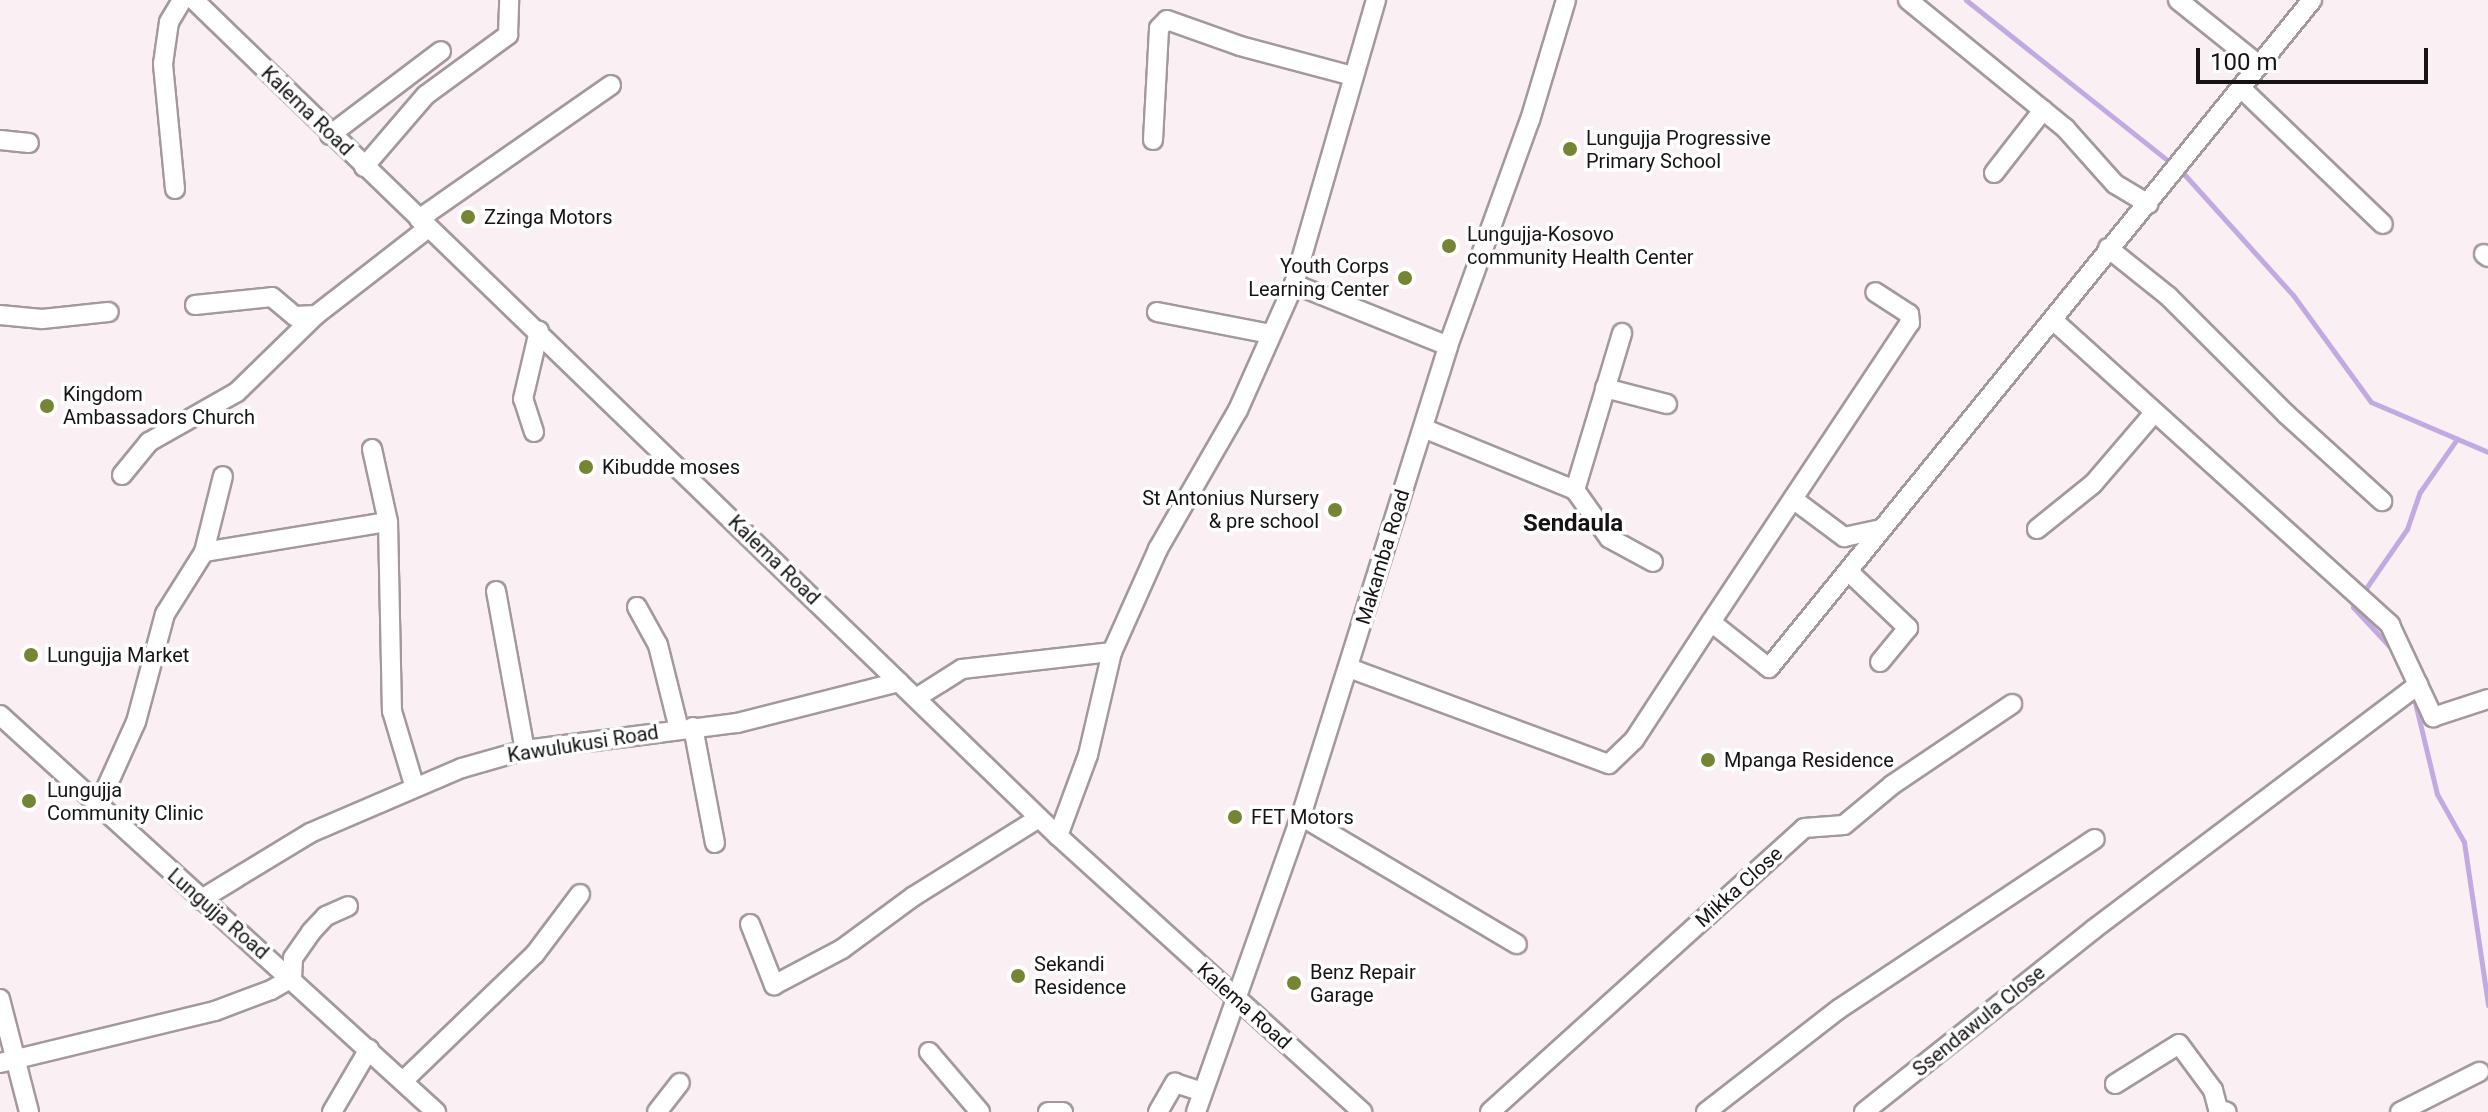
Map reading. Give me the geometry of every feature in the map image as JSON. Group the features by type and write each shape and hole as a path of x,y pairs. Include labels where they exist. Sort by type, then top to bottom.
{"street":[{"path":"175,189 163,64 169,22 182,0"},
{"name":"Kalema Road","path":"194,0 330,135 539,331 1039,818 1362,1112"},
{"path":"364,167 426,95 508,35 509,0"},
{"path":"1058,836 1088,755 1112,652 1158,549 1238,410 1294,284 1376,0"},
{"name":"Makamba Road","path":"1196,1112 1301,816 1448,346 1530,120 1566,0"},
{"path":"1908,0 2043,110 2115,184 2148,204"},
{"path":"2178,0 2259,65"},
{"path":"1711,622 1769,668 2312,0"},
{"path":"1153,140 1159,28 1167,20 1240,46 1353,76"},
{"path":"330,135 441,51"},
{"path":"122,475 149,442 237,392 316,315 424,223 611,85"},
{"path":"2242,89 2383,224"},
{"path":"1994,173 2043,110"},
{"path":"0,140 29,143"},
{"path":"2108,248 2168,296 2286,414 2382,501"},
{"path":"1294,284 1448,346"},
{"path":"1349,668 1609,764 1634,740 1912,319 1875,292"},
{"path":"195,305 272,297 295,316 316,315"},
{"path":"0,315 42,319 109,312"},
{"path":"1157,312 1270,334"},
{"path":"2053,320 2390,625 2410,689 2433,717 2488,699"},
{"path":"534,432 523,399 539,331"},
{"path":"1575,490 1622,333"},
{"path":"1605,388 1667,404"},
{"path":"2037,529 2093,484 2154,413"},
{"path":"1423,428 1575,490 1609,538 1653,562"},
{"path":"372,449 388,522 392,711 414,785"},
{"path":"98,806 136,722 165,614 204,552 223,476"},
{"path":"1793,499 1844,537 1882,529"},
{"path":"204,552 388,522"},
{"path":"1848,571 1908,628 1880,662"},
{"path":"496,591 525,750"},
{"path":"637,607 658,645 686,728 715,843"},
{"path":"916,698 962,669 1112,652"},
{"name":"Kawulukusi Road","path":"200,900 310,833 414,785 525,750 791,711 899,682"},
{"name":"Ssendawula Close","path":"1864,1112 2094,929 2410,689"},
{"name":"Mikka Close","path":"1490,1112 1804,828 1844,825 1892,785 2012,704"},
{"name":"Lungujja Road","path":"0,715 436,1112"},
{"path":"1301,816 1517,944"},
{"path":"750,924 774,985 842,949 887,914 1039,818"},
{"path":"1706,1112 1839,1009 2095,839"},
{"path":"403,1081 535,954 580,894"},
{"path":"8,1061 215,1011 292,978 293,958 311,932 326,916 348,906"},
{"path":"0,999 8,1061 29,1112"},
{"path":"2115,1084 2179,1044 2213,1090 2218,1109 2227,1112"},
{"path":"332,1112 369,1049"},
{"path":"929,1052 980,1112"},
{"path":"2400,1112 2479,1072"},
{"path":"657,1112 680,1083"},
{"path":"1158,1112 1175,1083 1203,1092"},
{"path":"1048,1112 1063,1112"}],"waterway":[{"path":"1966,0 2171,163"},
{"path":"2184,174 2293,295 2371,402 2488,452"},
{"path":"2392,649 2353,607 2407,529 2420,492 2457,439"},
{"path":"2413,694 2437,794 2464,842 2488,1005"}],"place":[{"name":"Lungujja Progressive Primary School","path":"1570,149"},
{"name":"Zzinga Motors","path":"468,217"},
{"name":"Lungujja-Kosovo community Health Center","path":"1449,246"},
{"name":"Youth Corps Learning Center","path":"1405,278"},
{"name":"Kingdom Ambassadors Church","path":"47,406"},
{"name":"Kibudde moses","path":"586,467"},
{"name":"St Antonius Nursery & pre school","path":"1335,510"},
{"name":"Lungujja Market","path":"31,655"},
{"name":"Mpanga Residence","path":"1708,760"},
{"name":"Lungujja Community Clinic","path":"29,801"},
{"name":"FET Motors","path":"1235,817"},
{"name":"Sekandi Residence","path":"1018,976"},
{"name":"Benz Repair Garage","path":"1294,983"}],"district":[{"name":"Sendaula","path":"1573,524"}]}
